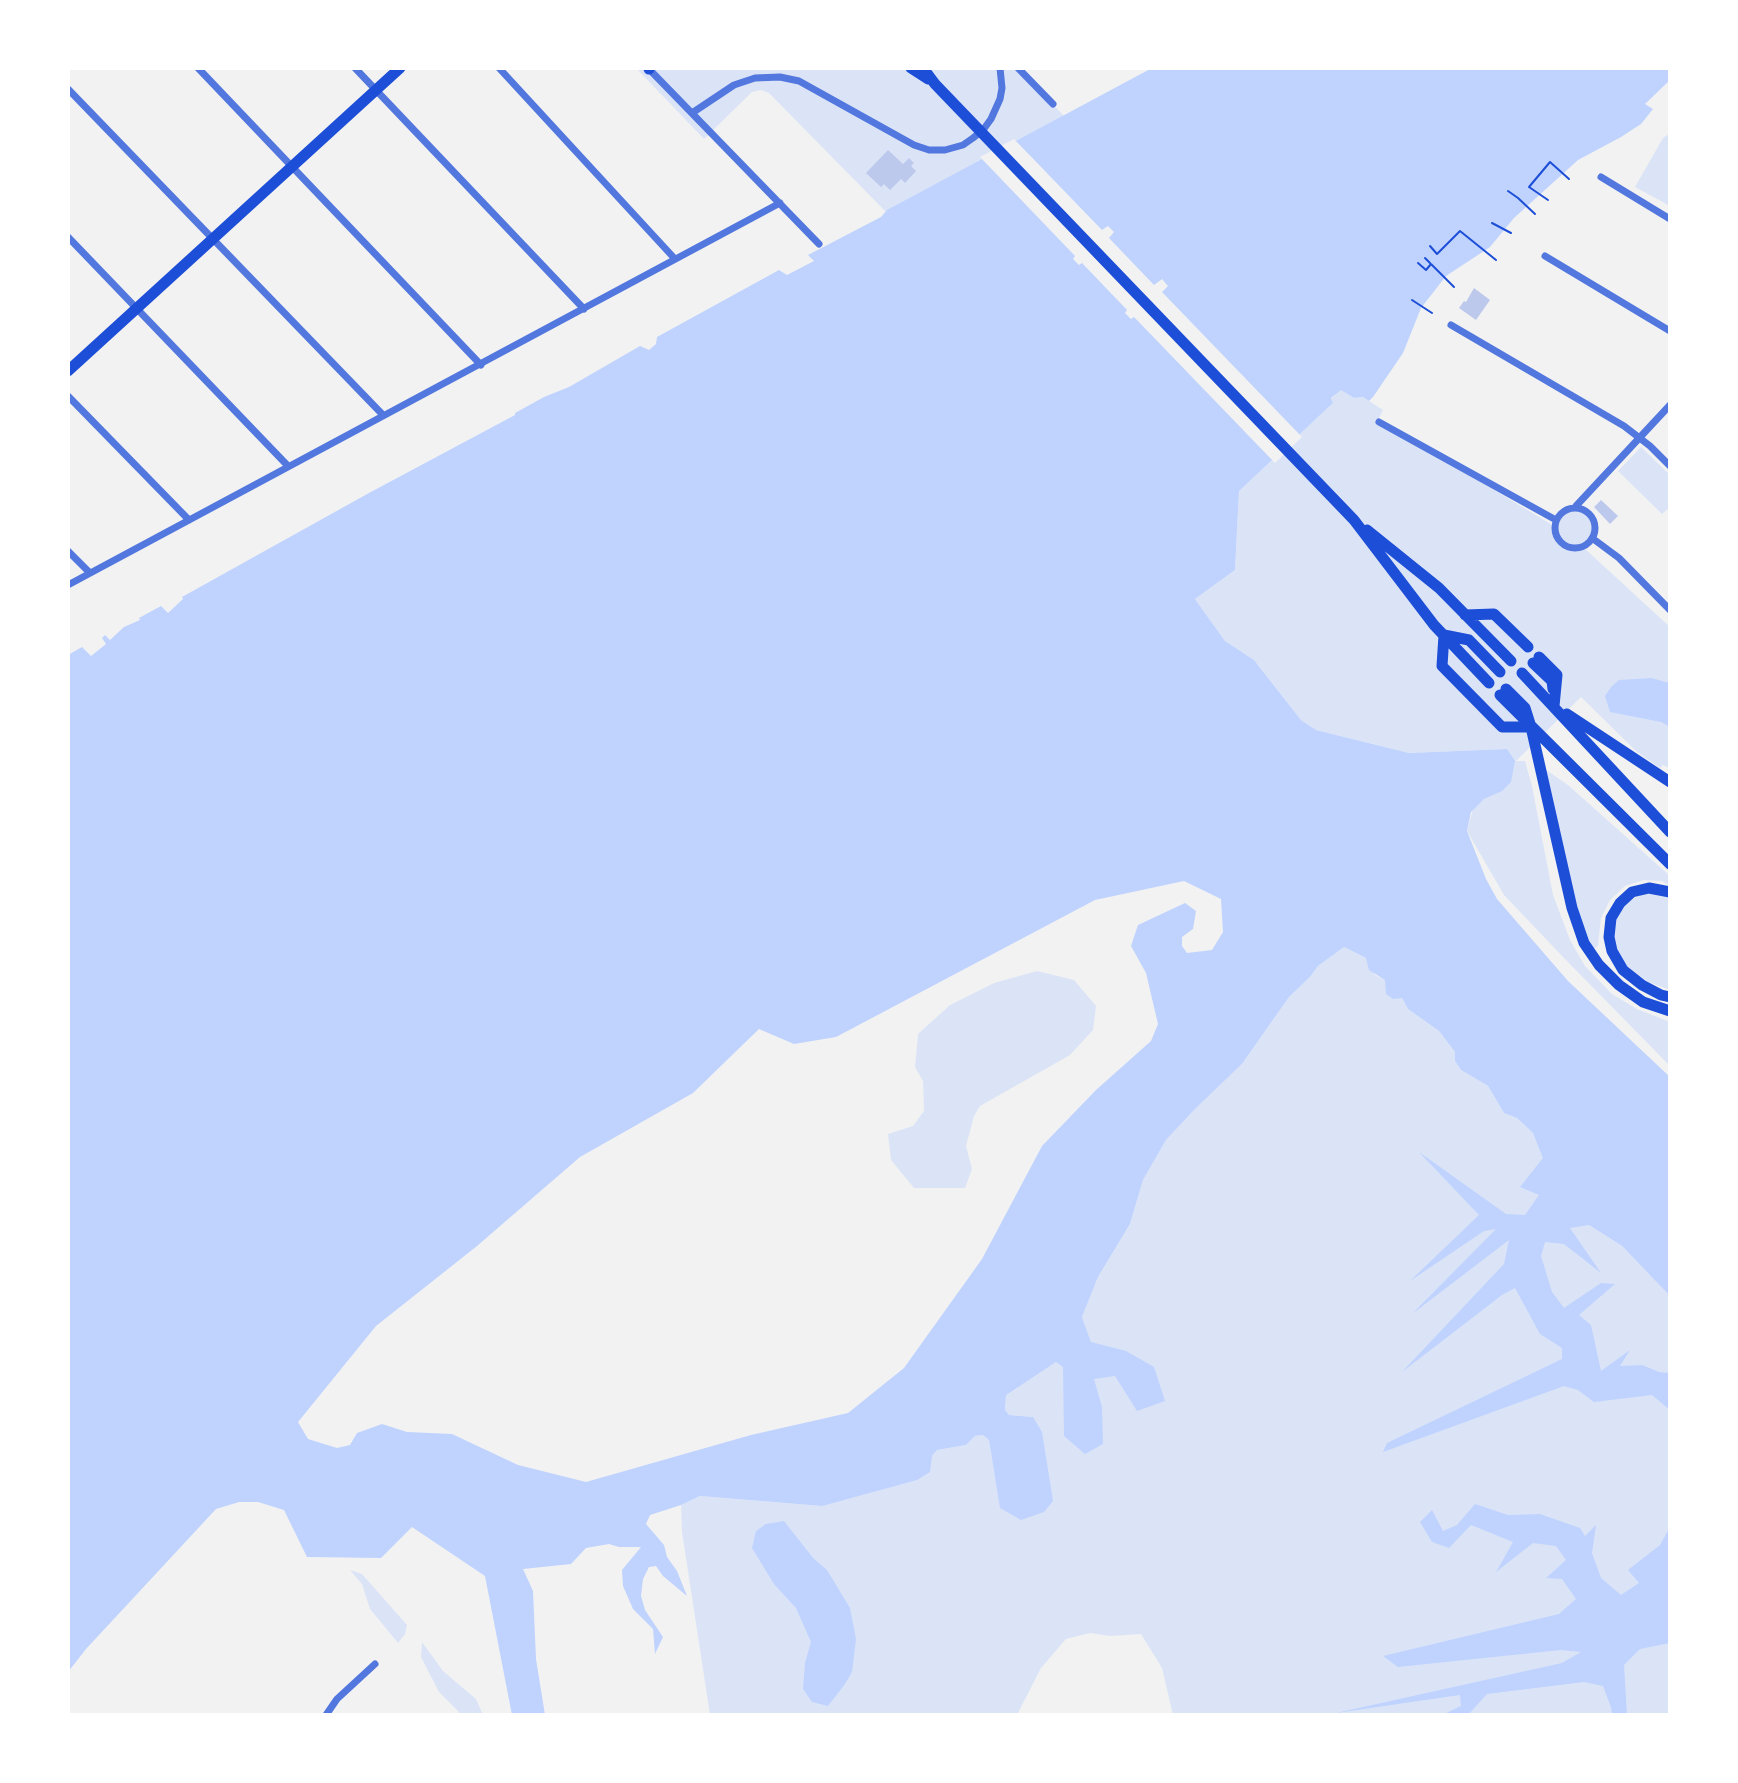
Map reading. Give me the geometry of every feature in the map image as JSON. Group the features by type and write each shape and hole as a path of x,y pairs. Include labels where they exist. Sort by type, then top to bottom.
{"highway":[{"path":"68,371 400,68"},
{"path":"911,68 935,84"},
{"path":"923,68 1354,520 1444,635 1503,670"},
{"path":"1354,520 1439,588 1465,615 1503,670"},
{"path":"1465,615 1494,614 1503,670"},
{"path":"1444,635 1442,666 1502,727 1531,727"},
{"path":"1514,681 1557,675 1554,706 1670,832"},
{"path":"1514,681 1530,704 1531,727 1572,908 1584,943 1599,965 1619,985 1643,1002 1670,1011"},
{"path":"1514,681 1513,717 1531,727 1670,864"},
{"path":"1514,681 1670,782"},
{"path":"1670,892 1649,888 1632,892 1620,903 1611,918 1609,937 1612,951 1623,970 1642,985 1670,997"}],"street":[{"path":"198,68 481,365"},
{"path":"355,68 584,309"},
{"path":"499,68 675,259"},
{"path":"649,68 819,244"},
{"path":"692,113 734,85 755,78 780,77 799,81 914,145 929,150 945,150 963,145 983,130 996,110 1002,88 1000,68"},
{"path":"1018,68 1053,104"},
{"path":"68,89 383,415"},
{"path":"1601,177 1670,219"},
{"path":"68,585 780,203"},
{"path":"68,237 288,466"},
{"path":"1545,256 1670,331"},
{"path":"1451,325 1624,426 1670,466"},
{"path":"68,396 189,520"},
{"path":"1576,506 1593,519 1595,531 1582,547 1569,547 1558,540 1554,527 1556,520 1565,510 1576,506 1670,405"},
{"path":"1379,422 1556,520"},
{"path":"1592,538 1619,558 1670,610"},
{"path":"68,551 90,573"},
{"path":"326,1715 337,1699 375,1664"}],"path":[{"path":"1548,200 1529,187 1550,162 1569,179"},
{"path":"1508,191 1535,214"},
{"path":"1492,223 1511,233"},
{"path":"1430,246 1437,254 1460,231 1496,260"},
{"path":"1425,258 1454,287"},
{"path":"1418,263 1426,270 1431,264"},
{"path":"1412,300 1432,313"}],"shaded area":[{"path":"636,68 1018,68 1064,116 886,212 769,93 761,90 752,92 704,139"},
{"path":"1670,133 1670,206 1635,187 1663,138"},
{"path":"1341,389 1354,398 1363,397 1383,410 1378,420 1554,526 1560,514 1571,508 1589,513 1595,531 1583,547 1670,627 1670,683 1652,678 1661,722 1670,727 1670,773 1667,771 1669,768 1663,765 1660,768 1637,752 1581,697 1516,761 1525,761 1553,895 1570,940 1585,966 1612,994 1637,1009 1670,1022 1670,1066 1504,895 1467,831 1473,809 1484,799 1507,749 1409,753 1316,730 1301,720 1254,660 1225,641 1195,599 1235,570 1239,491 1333,403 1331,399"},
{"path":"1641,447 1670,475 1670,507 1662,514 1618,471"},
{"path":"1542,767 1568,785 1670,876 1670,886 1662,881 1644,880 1625,886 1610,900 1601,918 1598,946 1592,950 1586,941"},
{"path":"1660,893 1670,898 1670,990 1648,982 1623,963 1613,942 1613,922 1623,905 1642,894"},
{"path":"1344,947 1366,958 1375,975 1385,980 1408,1009 1439,1031 1455,1052 1455,1061 1461,1070 1488,1086 1504,1113 1517,1118 1533,1133 1589,1225 1622,1246 1670,1296 1670,1715 1173,1715 1162,1668 1141,1634 1110,1636 1090,1633 1066,1639 1041,1668 1017,1715 710,1715 682,1532 681,1505 700,1496 822,1506 932,1456 937,1450 966,1445 975,1436 983,1435 989,1440 1001,1508 1033,1417 1009,1415 1005,1410 1006,1394 1091,1342 1082,1317 1098,1277 1130,1224 1143,1180 1166,1140 1242,1064 1289,997 1318,966"},
{"path":"1037,971 1074,980 1096,1006 1093,1030 1070,1055 980,1106 966,1146 972,1169 965,1188 914,1188 891,1160 888,1134 913,1126 924,1111 923,1081 915,1067 918,1034 950,1005 994,983"},
{"path":"350,1570 362,1574 407,1625 398,1643 370,1609 362,1584"},
{"path":"422,1642 443,1671 476,1699 483,1715 460,1715 439,1692 421,1657"}],"water":[{"path":"1152,68 1670,68 1670,80 1645,104 1653,109 1641,124 1578,160 1514,218 1490,247 1446,276 1421,308 1403,353 1369,401 1363,397 1354,398 1341,390 1331,398 1333,403 1239,491 1235,570 1195,599 1225,641 1254,660 1301,720 1316,730 1409,753 1507,749 1515,761 1511,782 1502,791 1484,799 1471,812 1467,831 1486,879 1497,899 1568,981 1670,1077 1670,1296 1622,1246 1589,1225 1570,1228 1601,1273 1564,1244 1545,1242 1541,1256 1552,1292 1564,1308 1601,1283 1615,1284 1579,1315 1591,1325 1601,1371 1630,1350 1620,1366 1642,1365 1670,1373 1670,1410 1652,1395 1594,1402 1578,1390 1564,1386 1383,1452 1387,1443 1562,1359 1562,1348 1540,1334 1515,1288 1402,1372 1504,1264 1509,1240 1412,1314 1496,1229 1484,1231 1410,1281 1479,1215 1419,1152 1506,1214 1525,1215 1539,1195 1520,1187 1543,1158 1533,1133 1517,1118 1504,1113 1488,1086 1461,1070 1455,1061 1455,1052 1439,1031 1408,1009 1402,998 1393,999 1386,994 1385,980 1369,970 1366,958 1344,947 1318,966 1289,997 1242,1064 1166,1140 1143,1180 1130,1224 1098,1277 1082,1317 1091,1342 1126,1351 1154,1367 1165,1401 1137,1411 1115,1376 1094,1379 1102,1407 1103,1444 1085,1454 1064,1436 1063,1367 1056,1362 1006,1395 1005,1410 1009,1415 1033,1417 1042,1432 1053,1501 1044,1512 1021,1520 1000,1508 989,1440 983,1435 975,1436 966,1445 937,1450 932,1456 930,1472 917,1480 822,1506 700,1496 650,1515 646,1524 664,1545 687,1596 656,1566 649,1567 643,1579 641,1596 645,1610 663,1637 655,1654 653,1629 633,1609 623,1586 622,1570 641,1547 609,1544 586,1548 571,1564 523,1569 533,1591 536,1659 545,1715 512,1715 485,1576 412,1527 381,1558 307,1557 284,1510 258,1502 239,1502 216,1509 68,1672 68,655 82,647 91,656 106,644 102,638 105,635 110,640 124,627 161,606 168,613 182,597 544,397 569,387 640,346 649,350 656,344 657,337 779,270 787,275 814,261 808,255 881,217 887,210","holes":["1184,881 1221,899 1223,932 1212,950 1187,953 1182,946 1182,937 1193,929 1196,911 1185,903 1138,925 1131,946 1146,973 1158,1024 1151,1041 1096,1090 1042,1146 982,1259 904,1368 848,1413 751,1435 586,1482 518,1465 452,1434 407,1432 382,1424 357,1433 350,1445 337,1448 308,1439 298,1422 376,1326 477,1246 580,1157 693,1093 759,1029 794,1044 836,1037 1095,900"]},
{"path":"1652,678 1670,683 1670,727 1661,722 1610,712 1605,696 1619,680"},
{"path":"1475,1504 1508,1515 1540,1514 1580,1528 1585,1536 1596,1525 1592,1553 1601,1578 1621,1595 1639,1583 1628,1570 1660,1545 1670,1527 1670,1643 1640,1649 1624,1665 1627,1715 1612,1715 1603,1686 1584,1682 1487,1694 1468,1715 1442,1715 1461,1706 1460,1695 1336,1713 1562,1663 1581,1652 1561,1650 1398,1667 1383,1656 1559,1614 1576,1599 1562,1579 1546,1578 1566,1560 1556,1546 1533,1543 1496,1572 1513,1542 1471,1525 1449,1548 1432,1542 1420,1522 1432,1510 1443,1531 1457,1525"},
{"path":"784,1521 813,1558 827,1570 850,1608 856,1639 852,1672 828,1706 812,1702 803,1689 811,1642 796,1608 774,1584 752,1548 756,1531 766,1524"}],"pier":[{"path":"1014,139 1102,230 1108,226 1114,232 1109,238 1154,285 1162,279 1168,286 1162,292 1302,437 1275,463 1134,317 1131,319 1125,313 1127,310 1082,263 1079,265 1073,259 1075,256 980,157"}],"building":[{"path":"888,150 903,164 909,158 916,171 905,183 901,179 890,190 884,184 881,187 866,173"},
{"path":"1474,288 1490,300 1476,320 1459,308"},
{"path":"1601,500 1618,516 1610,524 1594,507"}]}
